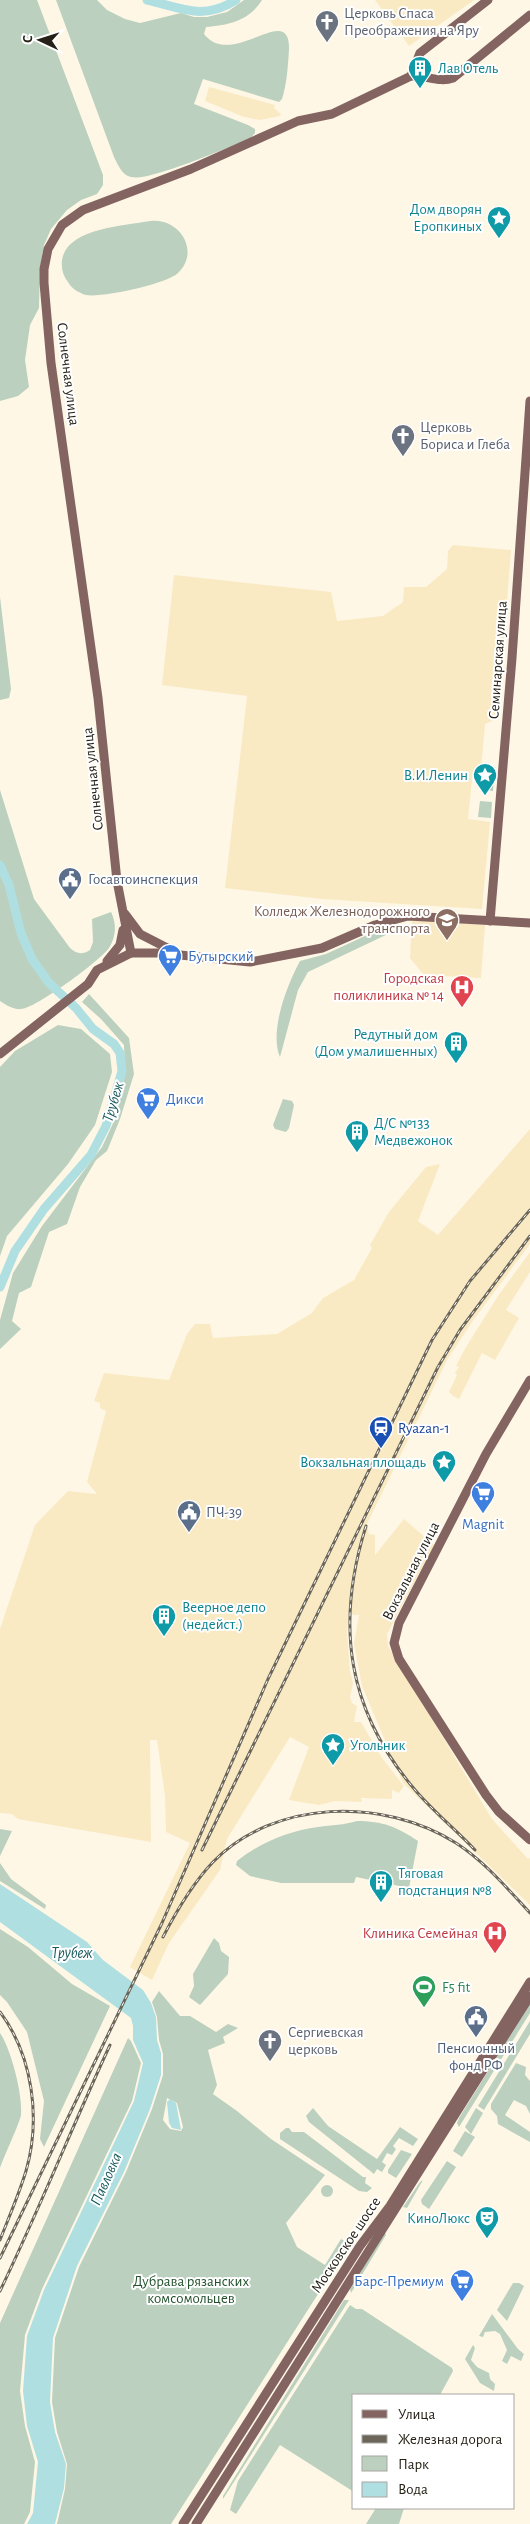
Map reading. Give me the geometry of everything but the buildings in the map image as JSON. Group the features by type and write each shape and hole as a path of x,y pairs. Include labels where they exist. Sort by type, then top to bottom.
{"main road":[{"path":"488,0 420,53 412,76 424,75 440,80 452,78 530,15"},
{"name":"Солнечная улица","path":"131,953 117,881 98,698 50,353 44,283 48,249 62,225 83,210 191,169 298,121 332,114 412,76"},
{"name":"Семинарская улица","path":"490,921 512,658 530,401"},
{"name":"Солнечная улица","path":"122,909 140,934 185,956"},
{"path":"97,970 131,953 146,952 242,962 263,961 322,948 375,925 408,916 530,924"},
{"path":"1,1052 88,984 97,970 111,958 120,946 123,938 124,920"},
{"name":"Вокзальная улица","path":"530,1380 486,1454 399,1624 394,1642 400,1660 486,1795 499,1812 530,1840"},
{"name":"Московское шоссе","path":"196,2524 530,1982"},
{"name":"Московское шоссе","path":"183,2524 340,2277 393,2207 530,1996"}],"shaded area":[{"path":"375,0 474,0 409,46"},
{"path":"209,87 275,105 274,108 281,114 280,116 260,120 244,117 205,101"},
{"path":"453,545 511,550 498,718 485,724 481,770 473,769 468,819 490,822 482,909 322,899 225,888 247,696 162,685 174,575 331,592 337,621 383,616 403,602 404,587 426,587 447,569 448,551"},
{"name":"Колледж Железнодорожного транспорта","path":"412,920 485,925 481,978 424,975 410,958"},
{"path":"530,1129 530,1244 472,1322 447,1360 367,1524 369,1534 375,1535 375,1555 404,1519 434,1545 387,1634 388,1646 492,1819 528,1859 530,1858 530,1905 403,1783 362,1686 354,1644 359,1615 353,1615 349,1608 347,1633 350,1672 353,1683 350,1697 352,1703 357,1706 354,1722 361,1722 382,1758 404,1786 399,1793 392,1790 392,1799 361,1798 362,1802 335,1801 319,1805 289,1800 309,1747 290,1737 227,1839 220,1870 169,1943 152,1980 130,1967 190,1843 166,1832 165,1796 157,1740 150,1740 151,1842 18,1819 12,1814 0,1813 0,1629 35,1525 68,1491 97,1494 87,1482 106,1411 100,1408 100,1403 94,1401 104,1373 169,1380 187,1334 195,1324 210,1324 213,1338 277,1334 312,1313 323,1298 354,1280 372,1248 370,1245 389,1212 426,1167 440,1164 418,1221 438,1235"},
{"path":"530,1252 530,1272 506,1310 519,1318 495,1360 482,1353 459,1399 453,1396 449,1392 457,1375 455,1373 459,1367 456,1366 466,1347 498,1296"}],"green space":[{"path":"0,0 37,0 103,175 103,185 97,194 81,200 67,210 51,229 44,245 40,268 39,308 30,325 25,360 29,387 18,396 0,401"},
{"path":"56,0 97,0 107,10 125,19 140,23 181,13 194,17 207,17 227,12 244,0 262,0 245,17 223,25 206,27 204,34 216,43 229,45 270,32 280,31 287,36 289,49 282,99 279,102 203,79 194,104 248,125 255,129 255,133 250,139 171,169 140,177 128,176 114,157"},
{"path":"150,221 170,224 184,237 187,255 185,264 178,273 148,286 105,294 86,295 76,290 70,284 63,272 62,260 66,249 74,241 98,230"},
{"path":"0,597 11,689 9,698 0,700"},
{"path":"491,777 494,777 493,791 481,790"},
{"path":"0,790 34,899 70,948 80,953 90,950 93,942 92,919 111,912 115,926 113,939 109,948 103,954 53,993 21,1009 7,1006 0,1001"},
{"path":"480,801 492,802 491,818 478,817"},
{"path":"391,924 390,933 308,972 298,990 280,1057 277,1046 278,1022 285,995 300,961 326,954"},
{"path":"89,994 129,1038 134,1074 120,1119 107,1151 96,1160 80,1187 67,1224 49,1232 31,1287 19,1293 12,1321 21,1329 0,1349 0,1320 13,1273 42,1226 102,1147 116,1117 125,1074 124,1045 101,1019 82,1002"},
{"path":"58,1025 81,1029 110,1054 112,1072 95,1125 68,1164 7,1236 0,1256 0,1067 15,1051"},
{"path":"283,1099 292,1101 294,1105 289,1128 286,1132 275,1129 273,1125"},
{"path":"357,1821 375,1822 389,1826 418,1841 409,1888 356,1877 354,1883 281,1883 250,1876 236,1865 237,1861 256,1848 286,1835 307,1829"},
{"path":"0,1829 12,1831 0,1856"},
{"path":"0,1863 11,1879 46,1905 45,1909 0,1881"},
{"path":"0,1929 28,1947 72,1984 110,2006 44,2147 40,2139 44,2101 27,2032 7,2002 0,1995"},
{"path":"214,1938 219,1943 221,1951 229,1957 228,1974 200,2005 189,1997 194,1986 193,1974"},
{"name":"Дубрава рязанских комсомольцев","path":"159,1991 180,2016 190,2016 216,2032 228,2024 238,2028 223,2037 225,2043 208,2050 217,2085 213,2094 271,2139 325,2175 286,2223 297,2247 325,2265 341,2239 350,2244 171,2524 57,2524 65,2489 67,2464 57,2432 52,2402 55,2338 79,2267 126,2172 152,2109 163,2075 163,2054 159,2040 157,2017 152,2002","holes":["167,2098 177,2103 183,2127 181,2131 170,2129 163,2120"]},
{"path":"530,2004 530,2013 459,2127 457,2123 459,2118"},
{"path":"530,2021 530,2034 484,2110 478,2106"},
{"path":"0,2033 12,2061 18,2084 21,2115 0,2168"},
{"path":"128,2038 141,2063 132,2101 42,2289 25,2335 20,2391 25,2426 35,2462 30,2512 24,2524 0,2524 0,2323"},
{"path":"516,2063 526,2067 525,2075 530,2081 530,2114 526,2106 514,2100 505,2115 530,2132 530,2142 498,2124 497,2116 491,2109 491,2104"},
{"path":"313,2108 328,2126 377,2159 400,2127 418,2139 413,2146 399,2138 393,2146 396,2149 392,2155 387,2153 382,2162 386,2165 382,2172 377,2169 374,2174 309,2122 306,2116"},
{"path":"476,2108 483,2113 471,2134 465,2127"},
{"path":"289,2128 292,2132 304,2132 363,2177 366,2177 365,2183 372,2188 367,2192 359,2191 280,2139 280,2133"},
{"path":"465,2131 475,2137 462,2157 453,2151"},
{"path":"401,2150 412,2154 396,2178 388,2173 388,2170"},
{"path":"447,2161 456,2167 429,2209 422,2204 421,2200"},
{"path":"423,2180 407,2208 403,2207 420,2182"},
{"path":"325,2185 329,2185 333,2191 329,2197 325,2197 321,2193 321,2189"},
{"path":"385,2233 386,2235 351,2293 350,2289"},
{"path":"513,2283 519,2283 524,2286 507,2321 497,2310"},
{"path":"344,2300 349,2300 223,2499 223,2496"},
{"path":"350,2305 356,2309 362,2309 452,2368 453,2371 441,2394 352,2394 352,2491 280,2445 236,2514 230,2510 238,2481"},
{"path":"492,2314 518,2349 524,2354 521,2361 511,2356 507,2364 502,2361 507,2350 500,2334 495,2331 485,2332 483,2337 479,2336"},
{"path":"473,2345 475,2348 471,2360 477,2367 489,2373 490,2379 495,2384 494,2391 480,2383 465,2359"},
{"path":"375,2509 404,2509 399,2524 366,2524"}],"water":[{"name":"Павловка","path":"0,1884 87,1942 103,1960 143,1990 151,2003 156,2017 157,2040 161,2053 161,2075 150,2109 124,2172 77,2266 53,2338 50,2402 55,2432 66,2464 64,2488 55,2524 27,2524 33,2513 38,2462 27,2426 23,2391 27,2336 44,2290 134,2101 143,2063 133,2040 131,2018 0,1922"},
{"path":"170,2099 176,2103 181,2130 172,2128 169,2123 167,2102"}],"waterway":[{"name":"Трубеж","path":"147,0 192,11 213,10 236,0"},
{"name":"Трубеж","path":"0,865 9,885 21,933 32,959 49,983 76,1008 93,1029 114,1044 120,1053 122,1071 106,1126 91,1155 44,1209 15,1251 0,1287"}],"railway":[{"path":"0,2258 162,1923 268,1679 432,1340 470,1281 530,1210"},
{"path":"202,1850 438,1367 460,1330 530,1236"},
{"path":"366,1526 356,1563 351,1598 350,1632 354,1666 362,1698 375,1730 393,1761 423,1799 475,1850"},
{"path":"163,1937 179,1907 198,1879 213,1862 238,1841 267,1826 298,1816 330,1812 363,1812 396,1818 427,1828 456,1843 476,1858 495,1875 530,1913"},
{"path":"0,2012 11,2029 27,2068 33,2109 31,2151 26,2171 0,2240"},
{"path":"0,2291 110,2045"}],"place":[{"name":"Церковь Спаса Преображения на Яру","path":"327,43"},
{"name":"Лав Отель","path":"420,89"},
{"name":"Дом дворян Еропкиных","path":"499,239"},
{"name":"Церковь Бориса и Глеба","path":"403,457"},
{"name":"В.И.Ленин","path":"485,796"},
{"name":"Госавтоинспекция","path":"70,900"},
{"name":"Колледж Железнодорожного транспорта","path":"447,941"},
{"name":"Бутырский","path":"170,977"},
{"name":"Городская поликлиника № 14","path":"462,1008"},
{"name":"Редутный дом (Дом умалишенных)","path":"456,1064"},
{"name":"Дикси","path":"148,1120"},
{"name":"Д/С №133 Медвежонок","path":"357,1153"},
{"name":"Ryazan-1","path":"381,1449"},
{"name":"Вокзальная площадь","path":"444,1483"},
{"name":"Magnit","path":"483,1514"},
{"name":"ПЧ-39","path":"189,1533"},
{"name":"Веерное депо (недейст.)","path":"164,1637"},
{"name":"Угольник","path":"333,1766"},
{"name":"Тяговая подстанция №8","path":"381,1903"},
{"name":"Клиника Семейная","path":"495,1954"},
{"name":"F5 fit","path":"424,2008"},
{"name":"Пенсионный фонд РФ","path":"476,2038"},
{"name":"Сергиевская церковь","path":"270,2062"},
{"name":"КиноЛюкс","path":"487,2239"},
{"name":"Барс-Премиум","path":"462,2302"}]}
